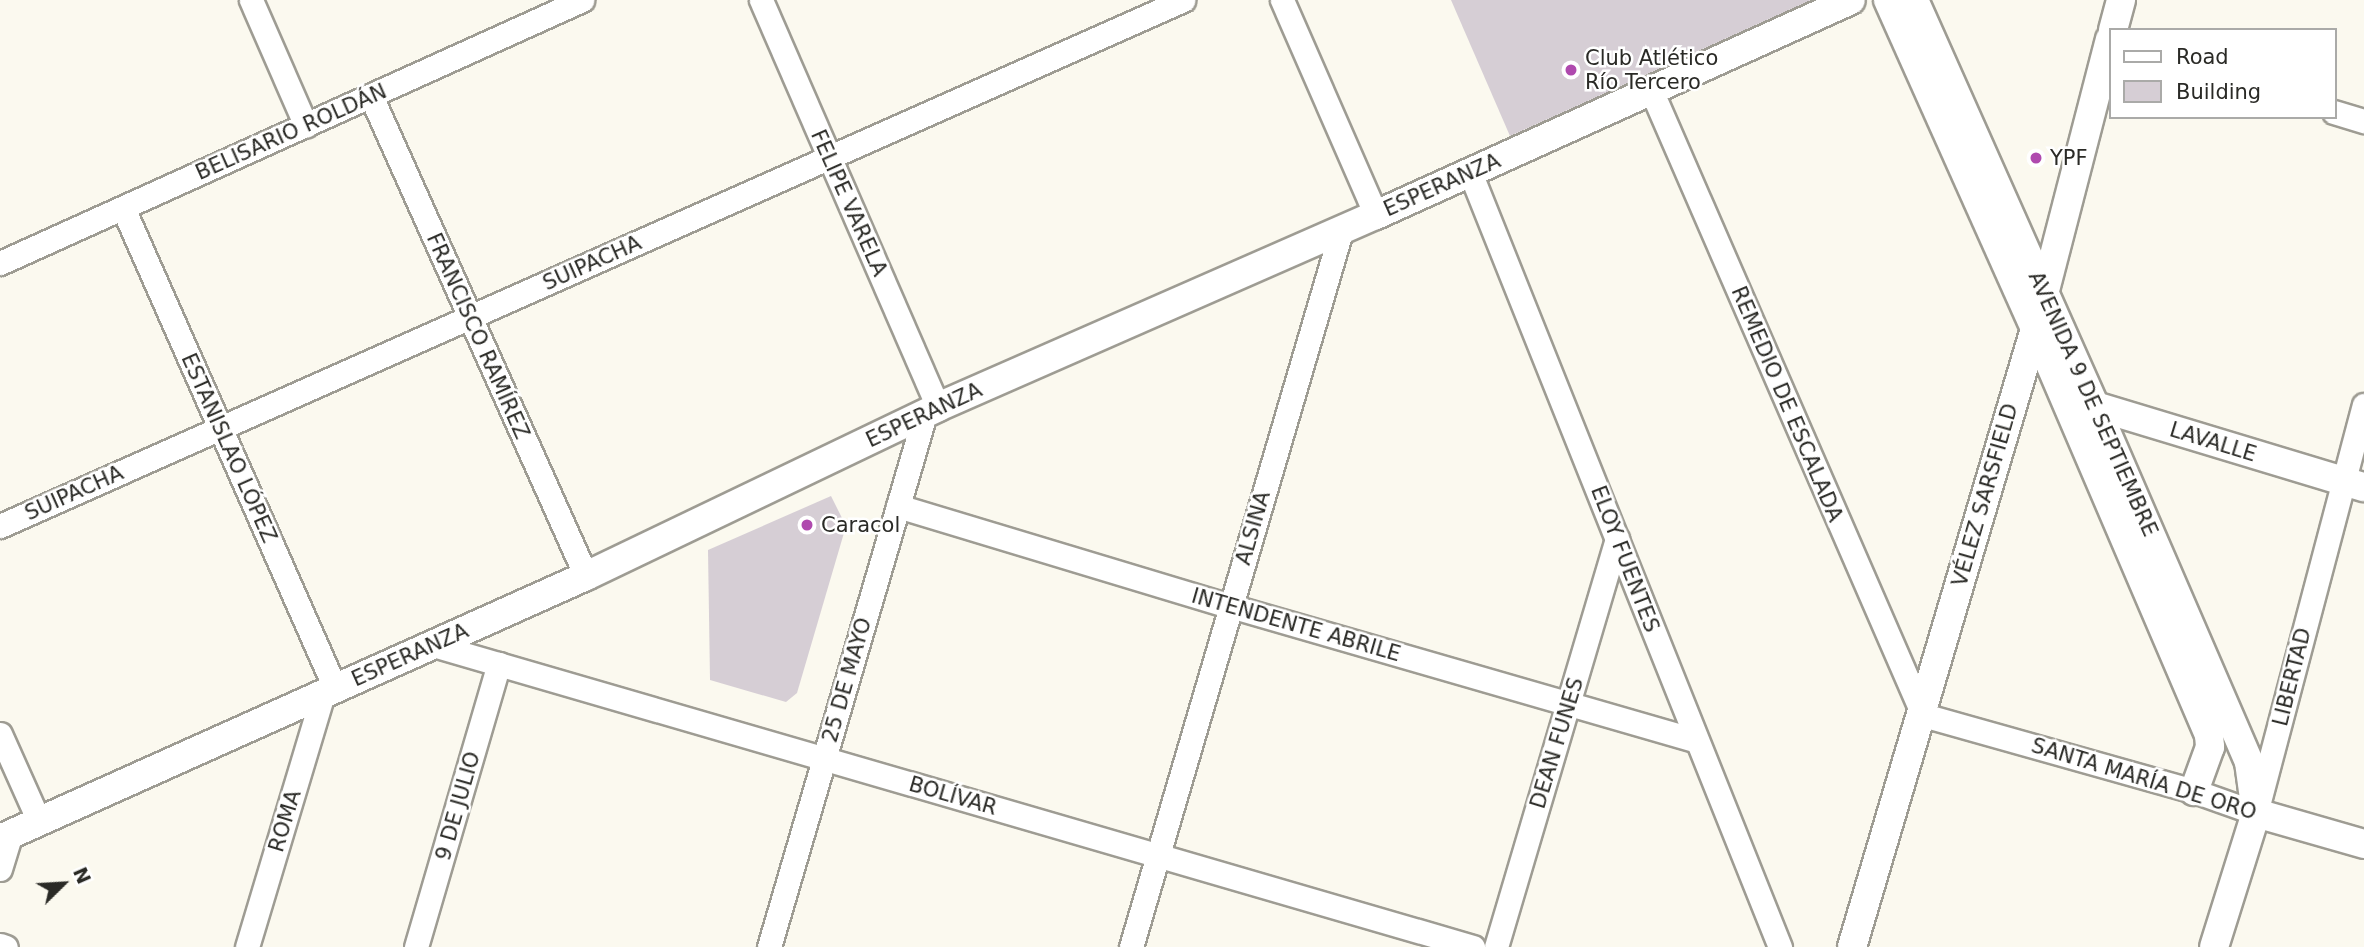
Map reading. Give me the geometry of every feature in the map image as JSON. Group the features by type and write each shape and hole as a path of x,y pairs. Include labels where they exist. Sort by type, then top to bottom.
{"main road":[{"name":"ESPERANZA","path":"6,836 586,576 932,410 1341,231 1851,0"},
{"name":"AVENIDA 9 DE SEPTIEMBRE","path":"1888,0 2035,329 2209,735 2210,747 2194,790"},
{"name":"AVENIDA 9 DE SEPTIEMBRE","path":"1914,0 2095,406 2249,762 2256,813"},
{"name":"VÉLEZ SARSFIELD","path":"2114,28 2121,0"},
{"name":"VÉLEZ SARSFIELD","path":"1852,947 1923,715 2035,329 2108,50"},
{"name":"LAVALLE","path":"2062,396 2353,484"},
{"name":"SANTA MARÍA DE ORO","path":"2256,813 2364,844"},
{"name":"LIBERTAD","path":"2214,947 2256,813"}],"street":[{"path":"251,0 306,126"},
{"name":"BELISARIO ROLDÁN","path":"0,263 582,0"},
{"name":"FELIPE VARELA","path":"761,0 932,410"},
{"name":"SUIPACHA","path":"0,526 1183,0"},
{"path":"1282,0 1376,215"},
{"name":"REMEDIO DE ESCALADA","path":"1652,92 1923,715"},
{"name":"FRANCISCO RAMÍREZ","path":"371,96 586,576"},
{"path":"2336,113 2364,121"},
{"name":"ELOY FUENTES","path":"1470,172 1780,947"},
{"name":"ESTANISLAO LÓPEZ","path":"123,208 221,428 329,691"},
{"name":"ALSINA","path":"1131,947 1341,231"},
{"name":"LIBERTAD","path":"2256,813 2353,484 2364,405"},
{"name":"25 DE MAYO","path":"769,947 898,506 932,410"},
{"name":"INTENDENTE ABRILE","path":"898,506 1230,606 1695,740"},
{"name":"DEAN FUNES","path":"1496,947 1617,539"},
{"name":"BOLÍVAR","path":"433,645 1473,947"},
{"name":"9 DE JULIO","path":"416,947 499,664"},
{"name":"ROMA","path":"247,947 329,691"},
{"name":"SANTA MARÍA DE ORO","path":"1923,715 2194,790 2256,813"},
{"path":"0,734 39,821"},
{"path":"0,869 6,836"},
{"path":"0,945 6,947"}],"building":[{"name":"Club Atlético Río Tercero","path":"1451,0 1811,0 1510,136"},
{"path":"831,496 846,526 797,693 786,702 710,680 708,550"}],"place":[{"name":"Club Atlético Río Tercero","path":"1571,70"},
{"name":"YPF","path":"2036,158"},
{"name":"Caracol","path":"807,525"}]}
